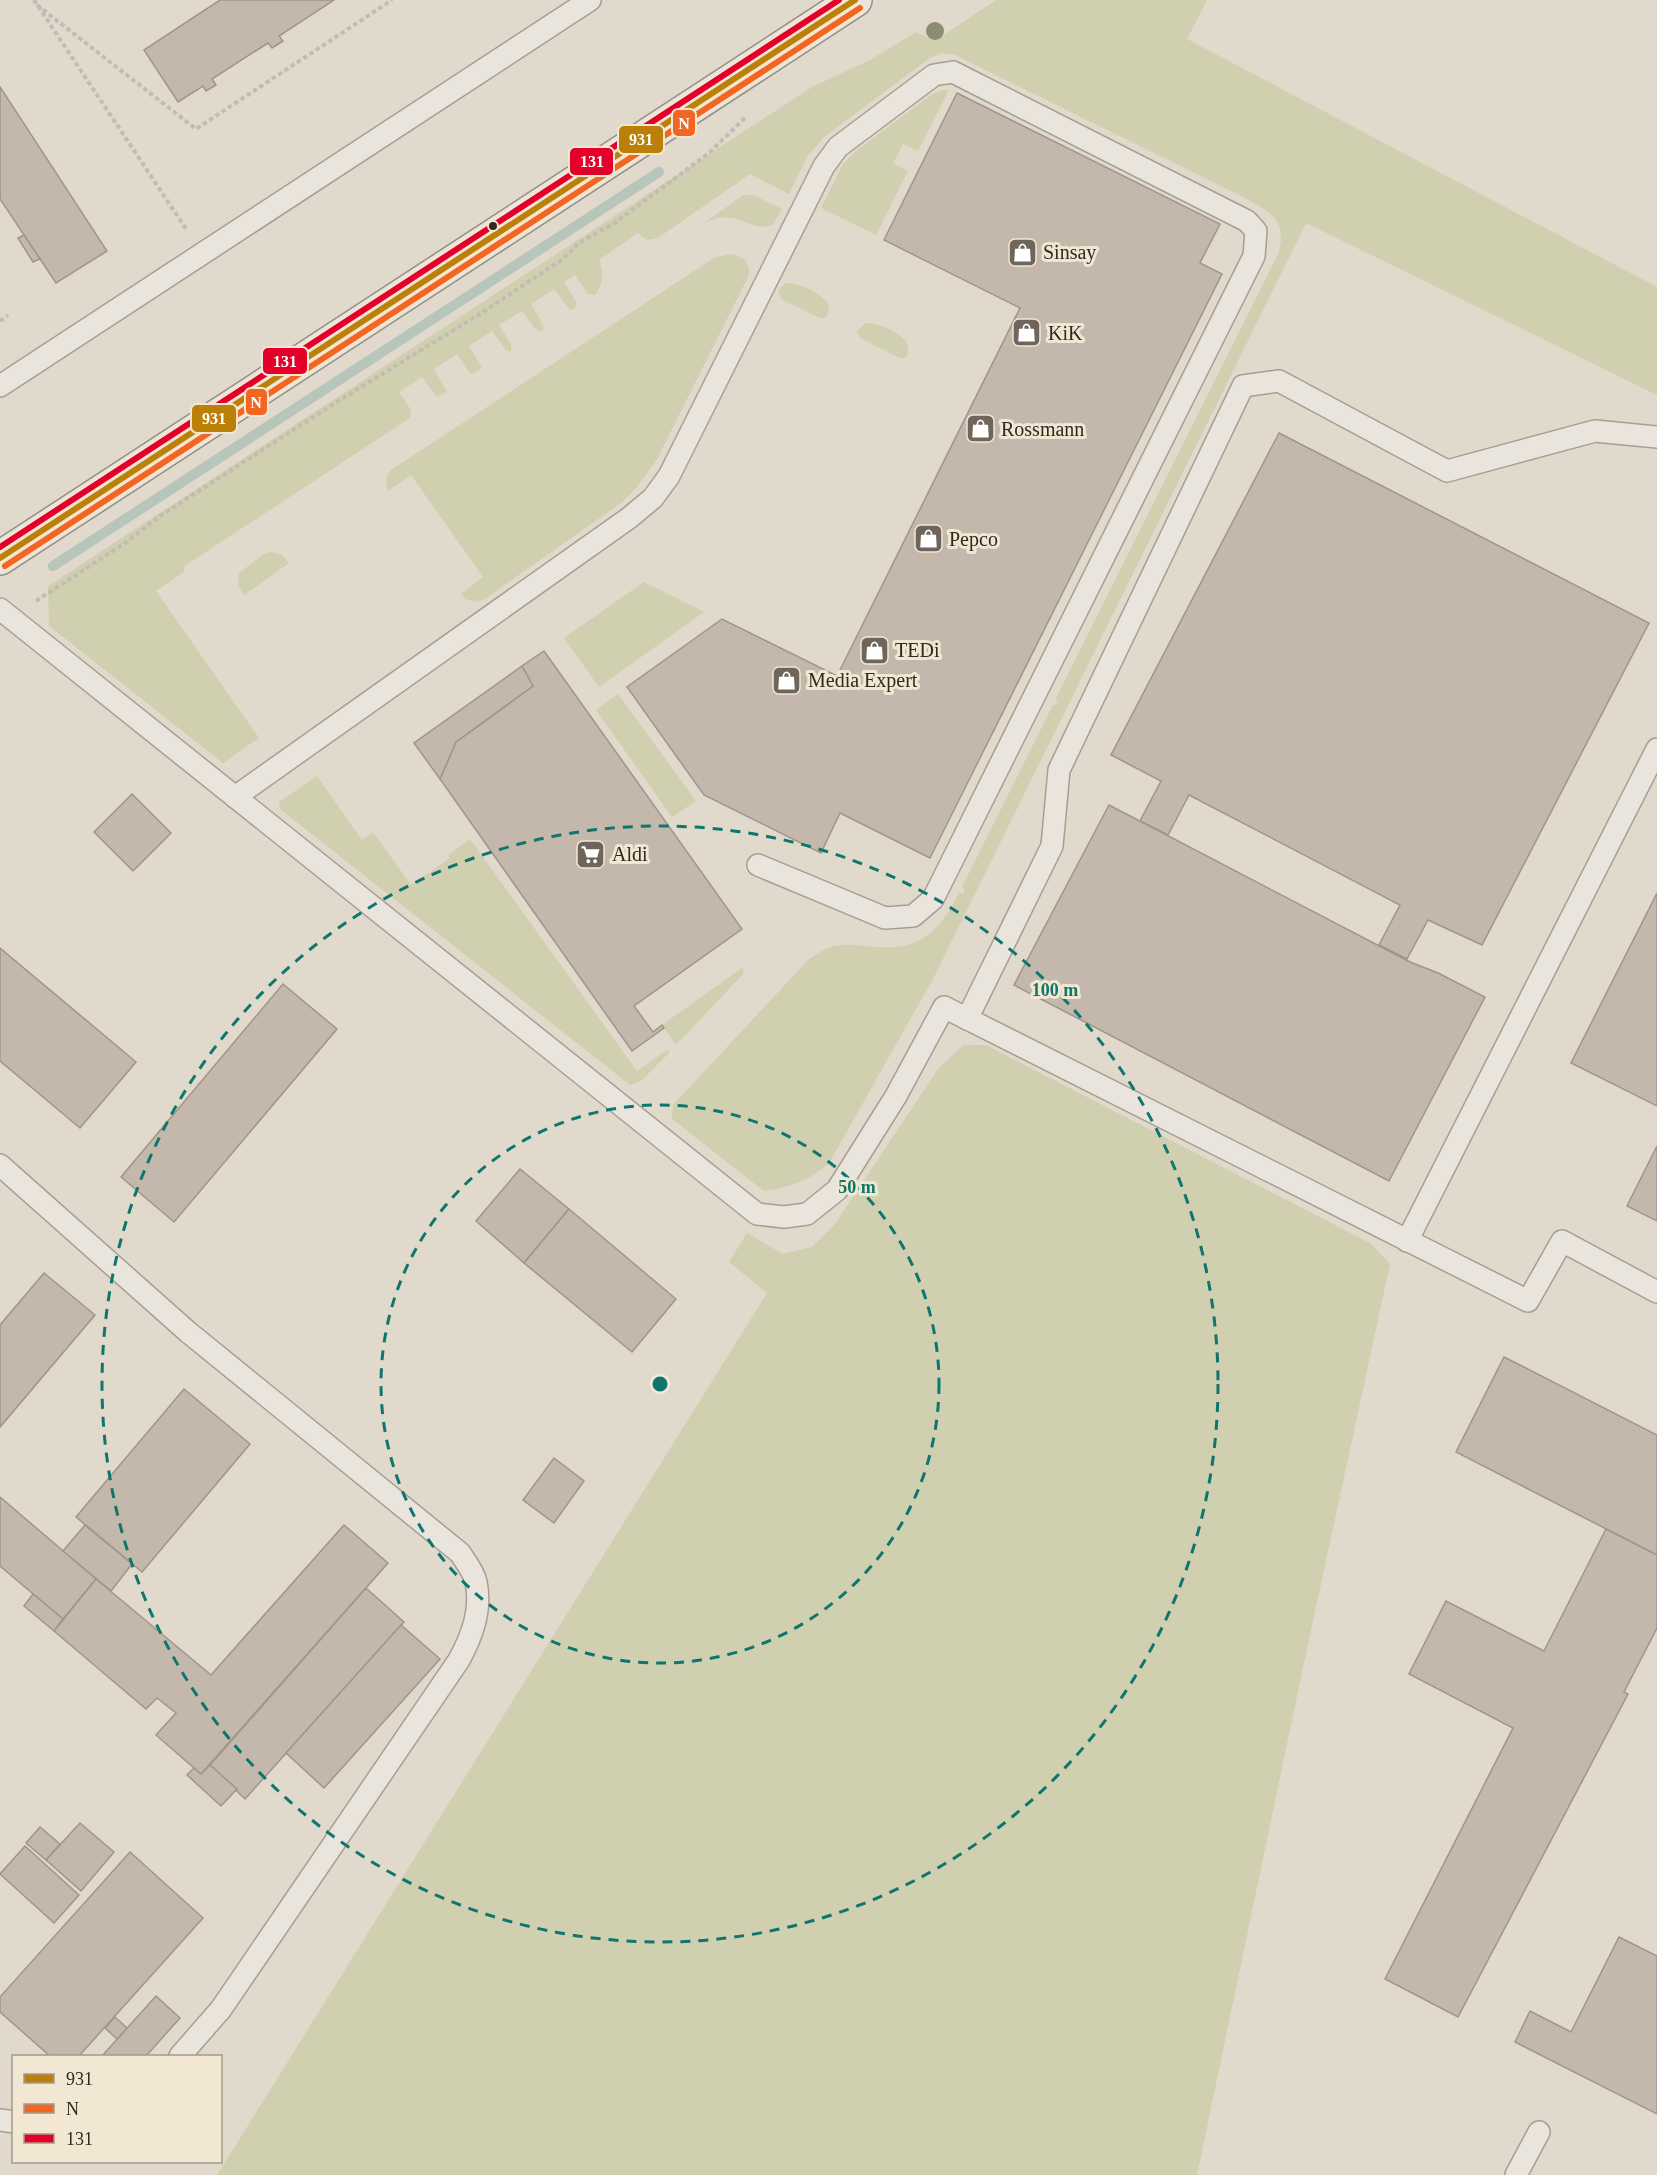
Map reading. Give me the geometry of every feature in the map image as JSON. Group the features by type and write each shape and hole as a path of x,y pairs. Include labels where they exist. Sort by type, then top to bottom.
{"street":[{"path":"0,558 855,0"}],"lane":[{"path":"0,386 568,6 590,0"},
{"path":"235,797 629,518 653,498 669,476 824,166 838,147 934,75 953,72 1247,221 1256,231 1254,256 933,899 913,916 885,918 758,865"},
{"path":"967,1019 1052,846 1059,770 1243,386 1279,381 1447,471 1595,431 1657,437"},
{"path":"5,613 758,1214 784,1217 807,1214 837,1190 896,1096 944,1007 1528,1301 1562,1241 1657,1292"},
{"path":"1407,1241 1657,748"},
{"path":"0,1165 188,1332 460,1553 476,1580 478,1605 472,1635 459,1660 221,2009 181,2055"},
{"path":"1516,2175 1539,2132"}],"path":[{"path":"34,0 202,253"},
{"path":"37,5 196,129 392,0"},
{"path":"5,613 125,543 160,516 563,260 579,243 616,222 709,153 751,112"},
{"path":"0,321 8,315"}],"green space":[{"path":"996,0 1207,0 1187,39 1657,287 1657,395 1306,223 933,979 829,1163 799,1182 764,1191 672,1119 673,1105 809,959 834,946 892,947 917,941 937,927 959,892 963,894 965,889 962,887 1053,705 1058,702 1055,700 1279,252 1281,232 1269,213 1245,198 955,55 941,53 930,58 824,137 807,157 789,194 750,174 658,238 647,240 638,233 599,260 602,278 595,295 588,294 575,275 564,282 576,302 574,309 570,310 554,289 531,304 544,327 542,331 535,329 522,311 499,325 511,344 511,351 507,351 492,331 469,346 482,368 472,374 457,354 434,369 447,392 437,397 422,377 399,392 411,410 410,418 183,567 185,571 156,591 259,738 223,763 49,626 48,586 812,87 870,60 916,32 935,41"},
{"path":"949,90 918,151 903,144 893,163 908,171 876,235 821,208 843,164 856,151 931,95"},
{"path":"743,195 753,195 782,209 773,224 765,227 758,226 726,217 703,224"},
{"path":"731,254 745,261 749,275 656,461 636,488 621,503 485,599 475,602 465,599 461,594 483,577 411,475 388,491 386,480 391,470 714,258"},
{"path":"785,283 803,287 821,296 829,305 828,315 820,318 781,299 778,291"},
{"path":"865,323 895,332 908,345 908,355 900,358 860,338 857,331"},
{"path":"271,552 282,555 289,563 244,595 238,586 239,573 264,554"},
{"path":"644,582 704,612 599,687 564,638"},
{"path":"618,694 696,801 672,817 596,710"},
{"path":"317,776 362,840 373,832 411,885 450,858 448,855 470,839 637,1071 667,1050 670,1052 641,1081 630,1085 280,809 279,802"},
{"path":"742,968 743,974 676,1045 662,1025"},
{"path":"963,1045 986,1045 1370,1243 1390,1264 1197,2175 217,2175 767,1293 729,1262 747,1233 783,1254 812,1247 835,1224 938,1069"}],"building":[{"path":"220,0 334,0 279,36 283,41 272,48 268,43 212,79 216,85 206,91 203,86 178,102 144,50"},
{"path":"0,87 107,251 56,283 0,199"},
{"path":"957,93 1220,224 1200,263 1222,274 930,858 840,813 821,853 704,795 627,687 722,619 837,676 1020,308 884,240"},
{"path":"24,235 40,259 33,262 18,238"},
{"path":"1279,433 1649,623 1482,945 1428,920 1407,959 1379,945 1400,905 1189,795 1168,835 1140,821 1161,781 1111,755"},
{"name":"Aldi","path":"544,651 742,929 634,1006 653,1032 662,1025 664,1028 632,1051 440,779 456,742 533,686 522,666"},
{"path":"522,666 533,686 456,742 440,779 414,743"},
{"path":"132,794 171,833 133,871 94,832"},
{"path":"1109,805 1410,962 1438,973 1485,997 1389,1181 1014,985"},
{"path":"1657,893 1657,1106 1571,1063"},
{"path":"0,948 136,1062 80,1128 0,1061"},
{"path":"283,984 337,1029 174,1222 121,1177"},
{"path":"1657,1146 1657,1221 1627,1206"},
{"path":"520,1169 569,1209 524,1263 476,1221"},
{"path":"569,1209 676,1299 632,1352 524,1263"},
{"path":"44,1273 95,1315 0,1427 0,1325"},
{"path":"1504,1357 1657,1435 1657,1555 1456,1452"},
{"path":"184,1389 250,1444 142,1572 76,1517"},
{"path":"554,1458 584,1481 554,1523 523,1500"},
{"path":"0,1497 96,1579 63,1619 0,1566"},
{"path":"85,1525 132,1564 111,1591 63,1551"},
{"path":"344,1525 388,1563 201,1774 156,1735 176,1713 157,1698 146,1709 54,1631 96,1579 211,1675"},
{"path":"1606,1529 1657,1555 1657,1628 1624,1692 1628,1694 1458,2017 1385,1979 1513,1728 1409,1674 1446,1601 1544,1651"},
{"path":"366,1588 404,1622 245,1799 210,1765"},
{"path":"33,1594 63,1619 54,1631 24,1606"},
{"path":"401,1625 440,1659 324,1788 286,1753"},
{"path":"210,1765 237,1789 221,1806 187,1775 194,1768 201,1774"},
{"path":"80,1823 114,1852 81,1891 46,1860"},
{"path":"40,1827 60,1844 46,1860 26,1843"},
{"path":"25,1846 79,1895 54,1923 0,1874"},
{"path":"130,1852 203,1918 80,2055 49,2055 0,2012 0,1997"},
{"path":"1619,1937 1657,1956 1657,2114 1515,2042 1530,2011 1571,2032"},
{"path":"156,1996 180,2018 147,2055 103,2055"},
{"path":"115,2017 127,2028 117,2039 105,2028"}],"waterway":[{"path":"53,566 659,172"}],"transit line":[{"name":"131","path":"0,547 839,0"},
{"name":"931","path":"0,558 855,0"},
{"name":"N","path":"5,566 860,8"}],"place":[{"name":"Sinsay","path":"1022,252"},
{"name":"KiK","path":"1027,333"},
{"name":"Rossmann","path":"980,429"},
{"name":"Pepco","path":"928,539"},
{"name":"TEDi","path":"874,650"},
{"name":"Media Expert","path":"787,680"},
{"name":"Aldi","path":"591,854"}]}
